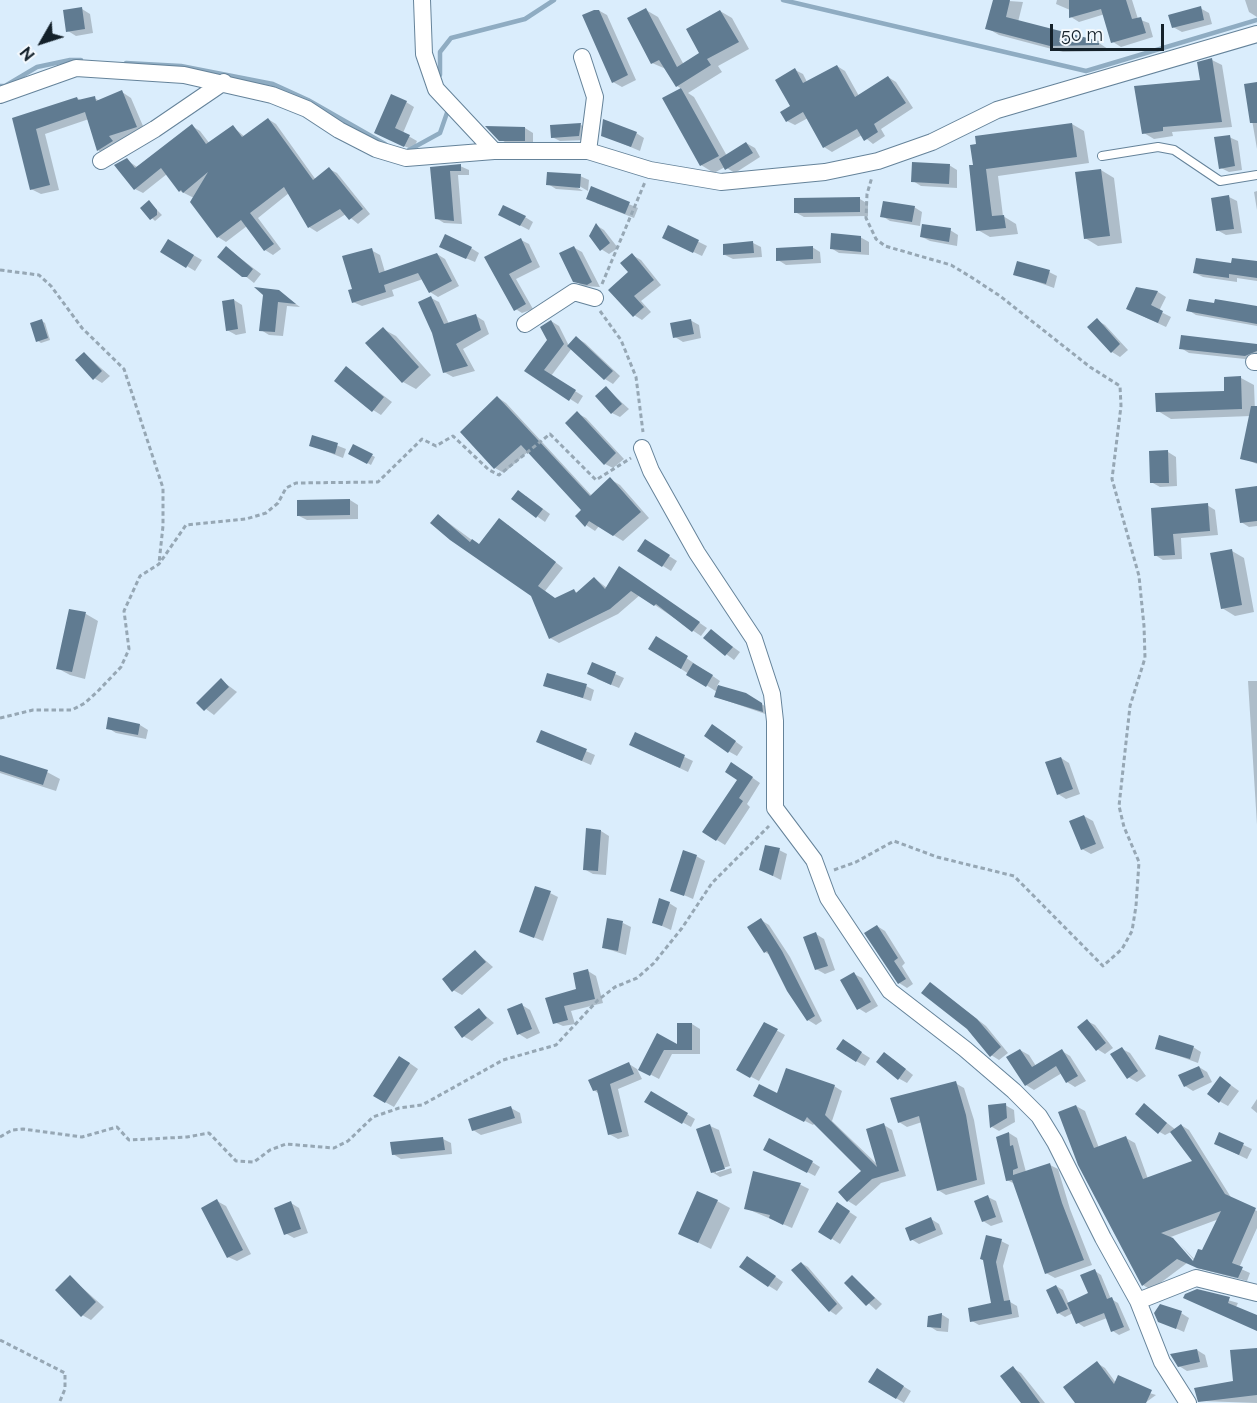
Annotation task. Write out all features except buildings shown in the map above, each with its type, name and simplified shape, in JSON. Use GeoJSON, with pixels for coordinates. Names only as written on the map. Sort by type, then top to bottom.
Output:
{"type":"FeatureCollection","features":[{"type":"Feature","properties":{"kind":"street"},"geometry":{"type":"LineString","coordinates":[[422,0],[424,54],[436,89],[494,151]]}},
{"type":"Feature","properties":{"kind":"street"},"geometry":{"type":"LineString","coordinates":[[0,95],[76,68],[184,75],[224,82],[272,95],[308,109],[376,149],[406,158],[494,151],[588,151],[650,170],[721,182],[825,172],[878,161],[932,142],[997,110],[1257,34]]}},
{"type":"Feature","properties":{"kind":"street"},"geometry":{"type":"LineString","coordinates":[[582,57],[595,97],[588,151]]}},
{"type":"Feature","properties":{"kind":"street"},"geometry":{"type":"LineString","coordinates":[[101,161],[155,129],[224,82]]}},
{"type":"Feature","properties":{"kind":"street"},"geometry":{"type":"LineString","coordinates":[[525,324],[574,292],[594,298]]}},
{"type":"Feature","properties":{"kind":"street"},"geometry":{"type":"LineString","coordinates":[[642,448],[651,471],[697,553],[754,639],[772,694],[775,722],[775,808],[814,860],[818,876],[841,920],[890,991],[973,1056],[1039,1116],[1055,1142],[1102,1238],[1138,1301],[1162,1362],[1188,1403]]}},
{"type":"Feature","properties":{"kind":"street"},"geometry":{"type":"LineString","coordinates":[[1138,1301],[1185,1280],[1196,1278],[1257,1293]]}},
{"type":"Feature","properties":{"kind":"lane"},"geometry":{"type":"LineString","coordinates":[[1102,156],[1158,147],[1174,150],[1220,181],[1257,175]]}},
{"type":"Feature","properties":{"kind":"path"},"geometry":{"type":"LineString","coordinates":[[818,876],[856,862],[894,841],[937,856],[1014,876],[1103,966],[1122,949],[1132,931],[1137,906],[1139,862],[1124,826],[1119,806],[1119,789],[1130,706],[1144,658],[1144,626],[1139,576],[1112,480],[1121,406],[1120,386],[1090,367],[1008,302],[971,277],[951,265],[885,246],[876,239],[869,229],[866,205],[867,194],[878,161]]}},
{"type":"Feature","properties":{"kind":"path"},"geometry":{"type":"LineString","coordinates":[[0,718],[33,710],[72,710],[85,703],[99,690],[121,667],[129,649],[124,611],[140,576],[159,564],[186,525],[246,519],[266,513],[278,503],[286,488],[296,483],[378,482],[422,439],[436,446],[453,436],[489,470],[499,475],[550,434],[596,480],[642,448],[643,421],[636,377],[621,339],[599,309],[594,298],[650,170]]}},
{"type":"Feature","properties":{"kind":"path"},"geometry":{"type":"LineString","coordinates":[[0,270],[39,275],[51,286],[82,328],[124,369],[163,488],[163,526],[159,564]]}},
{"type":"Feature","properties":{"kind":"path"},"geometry":{"type":"LineString","coordinates":[[0,1137],[12,1130],[23,1129],[82,1137],[117,1127],[129,1140],[187,1137],[209,1133],[236,1161],[254,1162],[270,1150],[286,1144],[334,1148],[348,1141],[373,1117],[399,1108],[422,1105],[503,1060],[556,1045],[598,1000],[615,987],[637,978],[654,963],[682,928],[711,883],[771,825],[775,808]]}},
{"type":"Feature","properties":{"kind":"path"},"geometry":{"type":"LineString","coordinates":[[0,1340],[64,1373],[66,1389],[61,1402]]}},
{"type":"Feature","properties":{"kind":"waterway"},"geometry":{"type":"LineString","coordinates":[[440,75],[440,52],[451,38],[525,19],[554,0]]}},
{"type":"Feature","properties":{"kind":"waterway"},"geometry":{"type":"LineString","coordinates":[[783,0],[1086,71],[1257,20]]}},
{"type":"Feature","properties":{"kind":"waterway"},"geometry":{"type":"LineString","coordinates":[[0,86],[5,86],[37,67],[81,60]]}},
{"type":"Feature","properties":{"kind":"waterway"},"geometry":{"type":"LineString","coordinates":[[126,63],[181,66],[273,84],[308,100],[385,144]]}},
{"type":"Feature","properties":{"kind":"waterway"},"geometry":{"type":"LineString","coordinates":[[409,150],[440,133],[448,110]]}}]}
